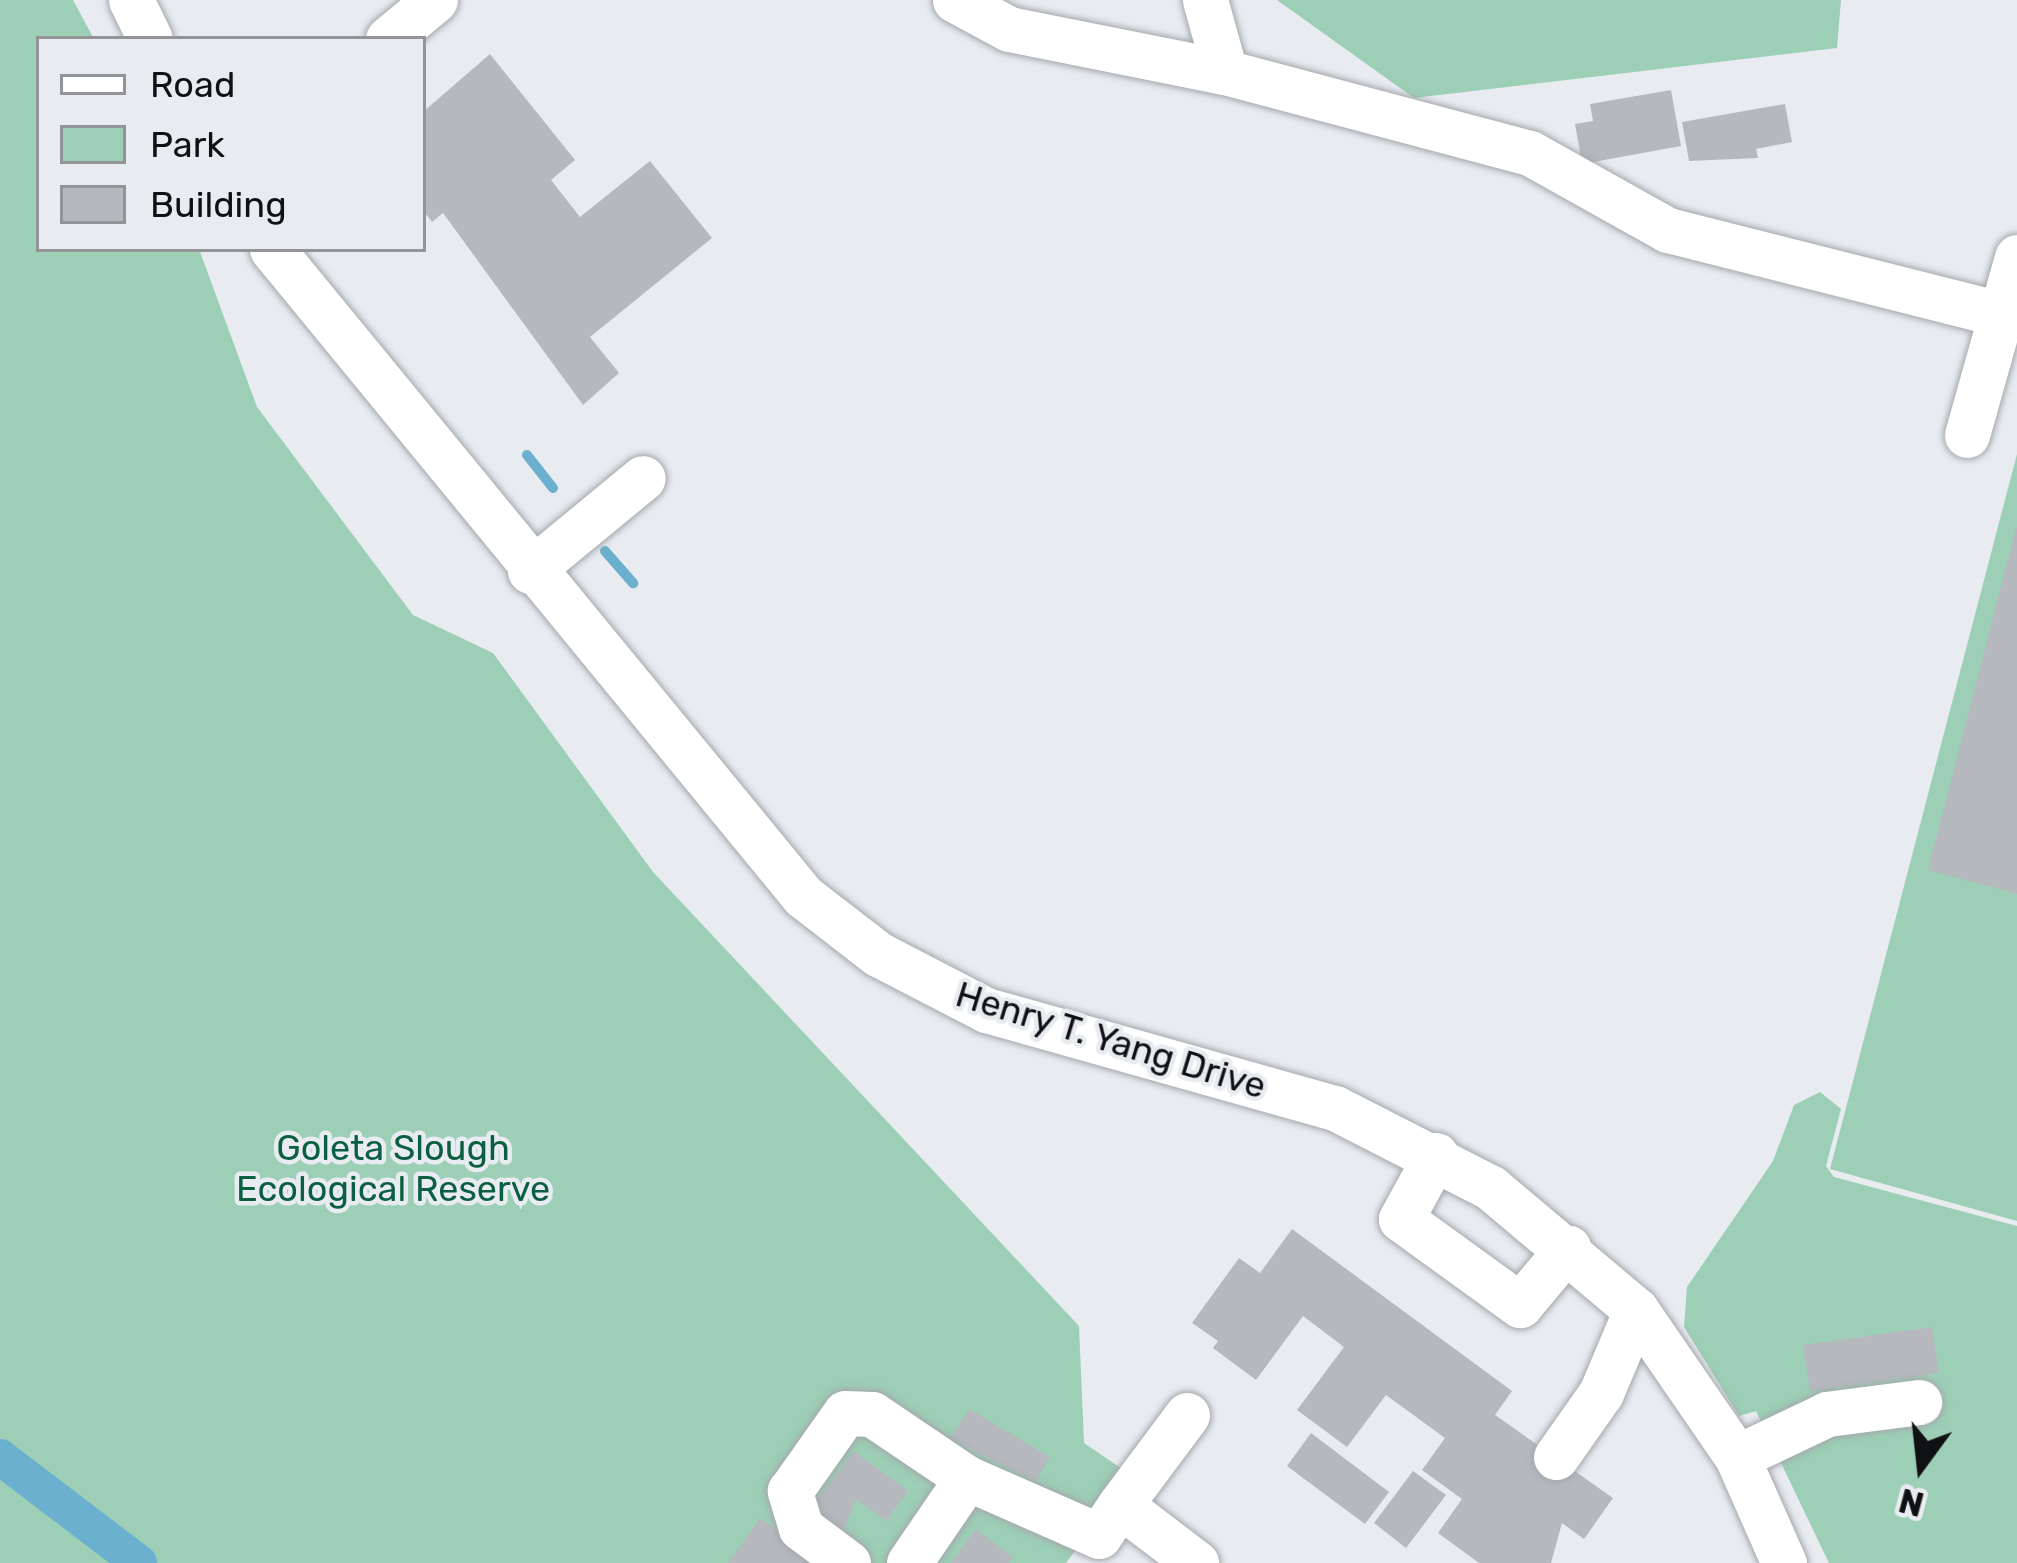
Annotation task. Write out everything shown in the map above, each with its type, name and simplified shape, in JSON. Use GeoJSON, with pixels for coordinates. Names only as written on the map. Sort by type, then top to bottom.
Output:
{"type":"FeatureCollection","features":[{"type":"Feature","properties":{"kind":"street"},"geometry":{"type":"LineString","coordinates":[[131,0],[149,36]]}},
{"type":"Feature","properties":{"kind":"street"},"geometry":{"type":"LineString","coordinates":[[392,36],[435,0]]}},
{"type":"Feature","properties":{"kind":"street"},"geometry":{"type":"LineString","coordinates":[[955,0],[1009,28],[1225,72],[1530,154],[1669,230],[2001,314]]}},
{"type":"Feature","properties":{"kind":"street"},"geometry":{"type":"LineString","coordinates":[[1205,0],[1225,72]]}},
{"type":"Feature","properties":{"kind":"street","name":"Henry T. Yang Drive"},"geometry":{"type":"LineString","coordinates":[[274,252],[756,847],[878,954],[986,1010],[1316,1102],[1436,1155],[1568,1249],[1636,1310],[1737,1457],[1784,1563]]}},
{"type":"Feature","properties":{"kind":"street"},"geometry":{"type":"LineString","coordinates":[[1967,435],[2017,257]]}},
{"type":"Feature","properties":{"kind":"street"},"geometry":{"type":"LineString","coordinates":[[530,571],[643,478]]}},
{"type":"Feature","properties":{"kind":"street"},"geometry":{"type":"LineString","coordinates":[[1436,1155],[1401,1219],[1520,1305],[1568,1249]]}},
{"type":"Feature","properties":{"kind":"street"},"geometry":{"type":"LineString","coordinates":[[1556,1457],[1601,1393],[1636,1310]]}},
{"type":"Feature","properties":{"kind":"street"},"geometry":{"type":"LineString","coordinates":[[1737,1457],[1827,1414],[1919,1402]]}},
{"type":"Feature","properties":{"kind":"street"},"geometry":{"type":"LineString","coordinates":[[848,1563],[801,1528],[790,1491],[845,1413],[872,1414],[967,1478],[1099,1536],[1187,1415]]}},
{"type":"Feature","properties":{"kind":"street"},"geometry":{"type":"LineString","coordinates":[[909,1563],[967,1478]]}},
{"type":"Feature","properties":{"kind":"street"},"geometry":{"type":"LineString","coordinates":[[1120,1505],[1196,1563]]}},
{"type":"Feature","properties":{"kind":"green space","name":"Goleta Slough Ecological Reserve"},"geometry":{"type":"Polygon","coordinates":[[[0,0],[73,0],[92,36],[36,36],[36,252],[200,252],[257,407],[413,615],[493,653],[653,872],[1079,1326],[1084,1443],[1131,1475],[1066,1563],[0,1563],[0,0]]]}},
{"type":"Feature","properties":{"kind":"green space"},"geometry":{"type":"Polygon","coordinates":[[[1277,0],[1841,0],[1837,48],[1414,98],[1277,0]]]}},
{"type":"Feature","properties":{"kind":"green space"},"geometry":{"type":"Polygon","coordinates":[[[2017,454],[2017,1221],[1830,1169],[2017,454]]]}},
{"type":"Feature","properties":{"kind":"green space"},"geometry":{"type":"Polygon","coordinates":[[[1820,1092],[1841,1109],[1826,1166],[1834,1177],[2017,1226],[2017,1563],[1829,1563],[1756,1411],[1739,1416],[1684,1327],[1687,1287],[1773,1161],[1794,1105],[1820,1092]]]}},
{"type":"Feature","properties":{"kind":"building"},"geometry":{"type":"Polygon","coordinates":[[[490,54],[575,160],[551,180],[580,217],[650,161],[712,238],[590,337],[619,373],[583,405],[443,213],[432,222],[426,214],[426,109],[490,54]]]}},
{"type":"Feature","properties":{"kind":"building"},"geometry":{"type":"Polygon","coordinates":[[[1671,90],[1681,146],[1582,164],[1575,124],[1593,121],[1590,104],[1671,90]]]}},
{"type":"Feature","properties":{"kind":"building"},"geometry":{"type":"Polygon","coordinates":[[[1785,104],[1792,142],[1756,149],[1758,158],[1689,161],[1682,122],[1785,104]]]}},
{"type":"Feature","properties":{"kind":"building"},"geometry":{"type":"Polygon","coordinates":[[[2017,528],[2017,894],[1928,870],[2017,528]]]}},
{"type":"Feature","properties":{"kind":"building"},"geometry":{"type":"Polygon","coordinates":[[[1292,1229],[1512,1391],[1495,1415],[1613,1498],[1584,1539],[1562,1523],[1551,1563],[1479,1563],[1438,1533],[1462,1499],[1422,1470],[1445,1438],[1386,1395],[1347,1447],[1297,1410],[1344,1347],[1303,1316],[1256,1380],[1213,1348],[1218,1341],[1192,1323],[1239,1258],[1260,1273],[1292,1229]]]}},
{"type":"Feature","properties":{"kind":"building"},"geometry":{"type":"Polygon","coordinates":[[[1932,1327],[1939,1373],[1810,1391],[1803,1345],[1932,1327]]]}},
{"type":"Feature","properties":{"kind":"building"},"geometry":{"type":"Polygon","coordinates":[[[969,1409],[1050,1457],[1036,1481],[950,1439],[969,1409]]]}},
{"type":"Feature","properties":{"kind":"building"},"geometry":{"type":"Polygon","coordinates":[[[1311,1433],[1389,1492],[1365,1524],[1287,1466],[1311,1433]]]}},
{"type":"Feature","properties":{"kind":"building"},"geometry":{"type":"Polygon","coordinates":[[[854,1451],[908,1491],[886,1521],[856,1499],[841,1537],[808,1513],[854,1451]]]}},
{"type":"Feature","properties":{"kind":"building"},"geometry":{"type":"Polygon","coordinates":[[[1413,1471],[1446,1495],[1406,1548],[1374,1523],[1413,1471]]]}},
{"type":"Feature","properties":{"kind":"building"},"geometry":{"type":"Polygon","coordinates":[[[760,1518],[821,1563],[728,1563],[760,1518]]]}},
{"type":"Feature","properties":{"kind":"building"},"geometry":{"type":"Polygon","coordinates":[[[976,1529],[1013,1557],[1009,1563],[951,1563],[976,1529]]]}},
{"type":"Feature","properties":{"kind":"waterway"},"geometry":{"type":"LineString","coordinates":[[527,455],[553,488]]}},
{"type":"Feature","properties":{"kind":"waterway"},"geometry":{"type":"LineString","coordinates":[[605,551],[633,583]]}},
{"type":"Feature","properties":{"kind":"waterway"},"geometry":{"type":"LineString","coordinates":[[0,1457],[139,1563]]}}]}
